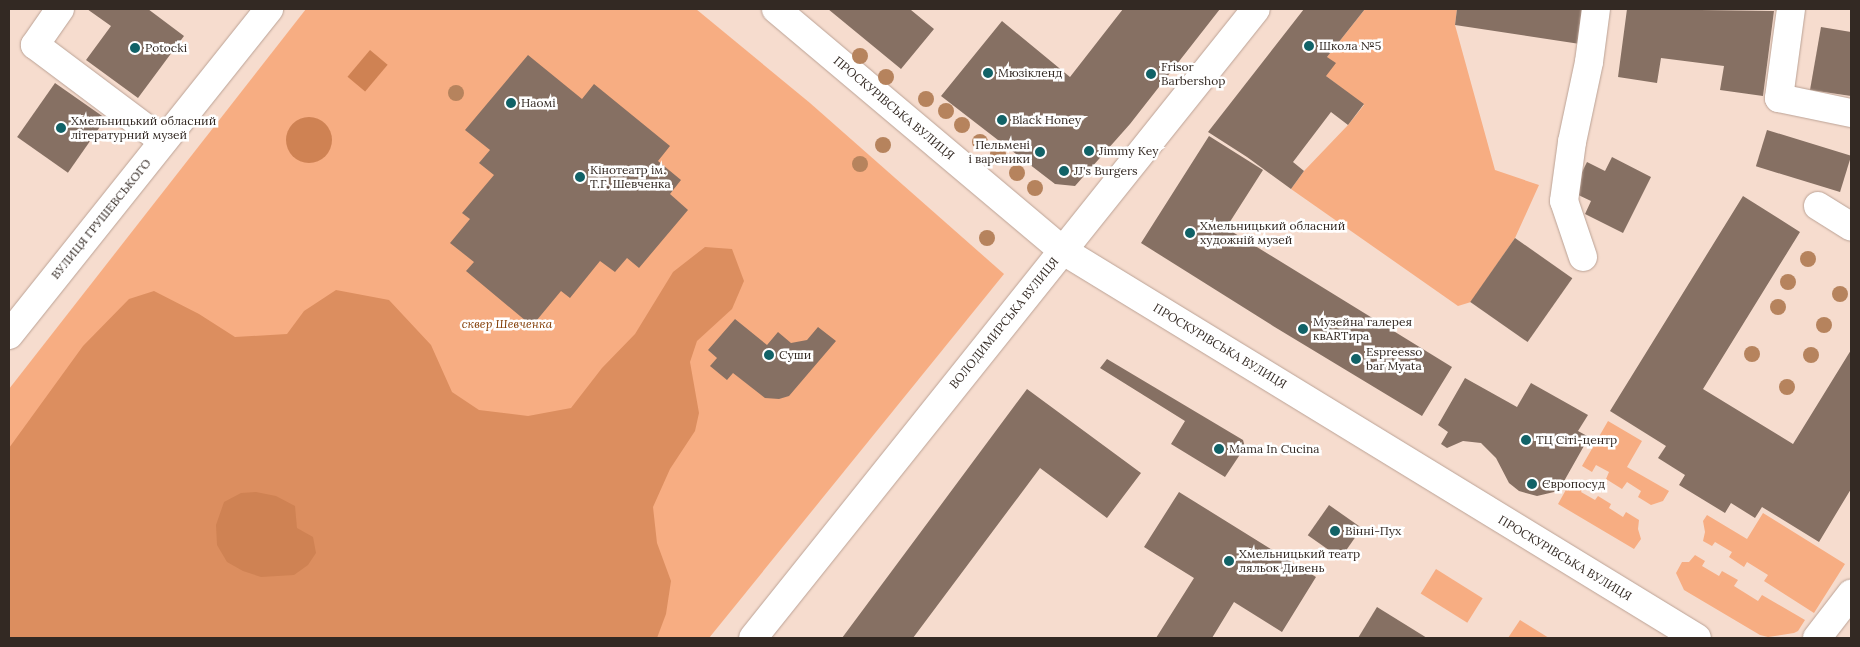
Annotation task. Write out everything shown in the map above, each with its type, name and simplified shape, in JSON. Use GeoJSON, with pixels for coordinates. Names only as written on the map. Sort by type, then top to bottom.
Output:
{"type":"FeatureCollection","features":[{"type":"Feature","properties":{"kind":"street"},"geometry":{"type":"LineString","coordinates":[[60,9],[35,45],[163,141]]}},
{"type":"Feature","properties":{"kind":"street","name":"ВУЛИЦЯ ГРУШЕВСЬКОГО"},"geometry":{"type":"LineString","coordinates":[[9,335],[269,9]]}},
{"type":"Feature","properties":{"kind":"street","name":"ПРОСКУРІВСЬКА ВУЛИЦЯ"},"geometry":{"type":"LineString","coordinates":[[776,9],[1062,250],[1697,638]]}},
{"type":"Feature","properties":{"kind":"street","name":"ВОЛОДИМИРСЬКА ВУЛИЦЯ"},"geometry":{"type":"LineString","coordinates":[[753,638],[1256,9]]}},
{"type":"Feature","properties":{"kind":"street"},"geometry":{"type":"LineString","coordinates":[[1583,257],[1564,201],[1572,142],[1589,62],[1596,9]]}},
{"type":"Feature","properties":{"kind":"street"},"geometry":{"type":"LineString","coordinates":[[1791,9],[1779,98],[1851,113]]}},
{"type":"Feature","properties":{"kind":"street"},"geometry":{"type":"LineString","coordinates":[[1818,206],[1851,227]]}},
{"type":"Feature","properties":{"kind":"street"},"geometry":{"type":"LineString","coordinates":[[1816,638],[1851,594]]}},
{"type":"Feature","properties":{"kind":"green space","name":"сквер Шевченка"},"geometry":{"type":"Polygon","coordinates":[[[306,9],[696,9],[810,103],[1004,274],[709,638],[9,638],[9,389],[306,9]]]}},
{"type":"Feature","properties":{"kind":"green space"},"geometry":{"type":"Polygon","coordinates":[[[1365,9],[1457,9],[1455,25],[1495,170],[1539,185],[1515,238],[1471,302],[1458,306],[1291,189],[1304,171],[1348,125],[1364,105],[1326,76],[1327,57],[1365,9]]]}},
{"type":"Feature","properties":{"kind":"green space"},"geometry":{"type":"Polygon","coordinates":[[[1608,421],[1642,441],[1627,467],[1669,491],[1663,501],[1651,505],[1638,497],[1641,491],[1627,482],[1622,489],[1606,479],[1609,472],[1596,465],[1592,472],[1582,466],[1608,421]]]}},
{"type":"Feature","properties":{"kind":"green space"},"geometry":{"type":"Polygon","coordinates":[[[1572,479],[1584,486],[1581,492],[1595,500],[1598,496],[1611,504],[1609,508],[1623,517],[1626,512],[1639,520],[1638,529],[1641,539],[1634,549],[1558,504],[1572,479]]]}},
{"type":"Feature","properties":{"kind":"green space"},"geometry":{"type":"Polygon","coordinates":[[[1763,513],[1845,564],[1814,613],[1764,581],[1768,575],[1747,562],[1744,567],[1729,557],[1732,552],[1715,542],[1712,546],[1703,541],[1705,532],[1703,521],[1707,515],[1747,539],[1763,513]]]}},
{"type":"Feature","properties":{"kind":"green space"},"geometry":{"type":"Polygon","coordinates":[[[1695,555],[1705,561],[1702,566],[1719,576],[1722,571],[1738,580],[1734,586],[1758,601],[1762,595],[1805,620],[1798,631],[1768,637],[1760,635],[1684,590],[1676,573],[1682,562],[1689,562],[1695,555]]]}},
{"type":"Feature","properties":{"kind":"green space"},"geometry":{"type":"Polygon","coordinates":[[[1436,569],[1483,598],[1467,623],[1421,594],[1436,569]]]}},
{"type":"Feature","properties":{"kind":"green space"},"geometry":{"type":"Polygon","coordinates":[[[1520,620],[1549,638],[1508,638],[1520,620]]]}},
{"type":"Feature","properties":{"kind":"shaded area"},"geometry":{"type":"Polygon","coordinates":[[[370,50],[388,65],[365,92],[348,77],[370,50]]]}},
{"type":"Feature","properties":{"kind":"shaded area"},"geometry":{"type":"Polygon","coordinates":[[[304,117],[314,117],[328,127],[332,140],[328,153],[322,159],[314,163],[304,163],[290,153],[286,145],[286,135],[296,121],[304,117]]]}},
{"type":"Feature","properties":{"kind":"shaded area"},"geometry":{"type":"Polygon","coordinates":[[[705,247],[732,249],[744,281],[732,309],[697,341],[690,362],[699,413],[695,431],[670,469],[653,507],[657,543],[671,581],[666,614],[657,638],[9,638],[9,448],[83,346],[129,299],[154,291],[199,314],[235,337],[287,334],[304,311],[336,290],[389,300],[431,345],[452,392],[479,410],[528,416],[571,408],[602,368],[635,334],[673,272],[705,247]]]}},
{"type":"Feature","properties":{"kind":"shaded area"},"geometry":{"type":"Polygon","coordinates":[[[256,492],[276,496],[295,506],[297,528],[313,537],[316,553],[308,565],[294,575],[261,577],[243,571],[227,562],[217,545],[216,525],[224,502],[241,493],[256,492]]]}},
{"type":"Feature","properties":{"kind":"building"},"geometry":{"type":"Polygon","coordinates":[[[87,9],[148,9],[184,36],[138,98],[86,60],[111,26],[87,9]]]}},
{"type":"Feature","properties":{"kind":"building"},"geometry":{"type":"Polygon","coordinates":[[[828,9],[913,9],[911,10],[934,29],[901,69],[828,9]]]}},
{"type":"Feature","properties":{"kind":"building"},"geometry":{"type":"Polygon","coordinates":[[[1123,9],[1220,9],[1130,124],[1075,186],[1055,184],[941,96],[1002,21],[1070,77],[1123,9]]]}},
{"type":"Feature","properties":{"kind":"building"},"geometry":{"type":"Polygon","coordinates":[[[1304,9],[1365,9],[1327,57],[1336,63],[1326,76],[1364,104],[1348,125],[1331,112],[1293,162],[1304,171],[1291,189],[1208,132],[1304,9]]]}},
{"type":"Feature","properties":{"kind":"building"},"geometry":{"type":"Polygon","coordinates":[[[1457,9],[1586,9],[1580,44],[1455,25],[1457,9]]]}},
{"type":"Feature","properties":{"kind":"building"},"geometry":{"type":"Polygon","coordinates":[[[1627,9],[1774,11],[1763,96],[1720,90],[1724,66],[1661,58],[1657,83],[1618,77],[1627,9]]]}},
{"type":"Feature","properties":{"kind":"building"},"geometry":{"type":"Polygon","coordinates":[[[1821,27],[1851,32],[1851,96],[1810,90],[1821,27]]]}},
{"type":"Feature","properties":{"kind":"building"},"geometry":{"type":"Polygon","coordinates":[[[528,55],[582,99],[594,84],[670,146],[658,161],[681,180],[670,194],[688,210],[639,268],[627,258],[615,272],[600,261],[570,298],[561,291],[532,326],[466,271],[474,262],[450,243],[470,219],[462,213],[494,175],[479,163],[490,150],[465,130],[528,55]]]}},
{"type":"Feature","properties":{"kind":"building"},"geometry":{"type":"Polygon","coordinates":[[[55,83],[106,119],[68,173],[17,137],[55,83]]]}},
{"type":"Feature","properties":{"kind":"building"},"geometry":{"type":"Polygon","coordinates":[[[1767,130],[1851,156],[1840,192],[1756,166],[1767,130]]]}},
{"type":"Feature","properties":{"kind":"building"},"geometry":{"type":"Polygon","coordinates":[[[1209,136],[1263,170],[1226,228],[1452,367],[1422,416],[1141,243],[1209,136]]]}},
{"type":"Feature","properties":{"kind":"building"},"geometry":{"type":"Polygon","coordinates":[[[1612,157],[1651,177],[1623,233],[1585,214],[1591,201],[1572,192],[1587,162],[1605,171],[1612,157]]]}},
{"type":"Feature","properties":{"kind":"building"},"geometry":{"type":"Polygon","coordinates":[[[1743,196],[1800,232],[1703,389],[1793,444],[1851,350],[1851,489],[1819,542],[1762,507],[1755,518],[1731,503],[1725,513],[1679,485],[1685,475],[1658,458],[1666,446],[1610,411],[1743,196]]]}},
{"type":"Feature","properties":{"kind":"building"},"geometry":{"type":"Polygon","coordinates":[[[1515,238],[1572,278],[1528,342],[1470,302],[1515,238]]]}},
{"type":"Feature","properties":{"kind":"building"},"geometry":{"type":"Polygon","coordinates":[[[735,319],[767,345],[778,332],[791,343],[807,340],[818,327],[836,341],[789,396],[779,399],[765,398],[733,373],[727,380],[710,366],[717,358],[708,350],[735,319]]]}},
{"type":"Feature","properties":{"kind":"building"},"geometry":{"type":"Polygon","coordinates":[[[1107,359],[1243,440],[1245,447],[1225,477],[1171,444],[1185,421],[1100,368],[1107,359]]]}},
{"type":"Feature","properties":{"kind":"building"},"geometry":{"type":"Polygon","coordinates":[[[1465,378],[1517,407],[1531,383],[1588,415],[1578,431],[1589,437],[1563,483],[1554,492],[1537,496],[1519,491],[1509,483],[1496,458],[1481,443],[1463,441],[1447,448],[1441,444],[1448,432],[1438,425],[1465,378]]]}},
{"type":"Feature","properties":{"kind":"building"},"geometry":{"type":"Polygon","coordinates":[[[1027,389],[1141,473],[1107,518],[1040,468],[913,638],[842,638],[1027,389]]]}},
{"type":"Feature","properties":{"kind":"building"},"geometry":{"type":"Polygon","coordinates":[[[1179,492],[1316,577],[1282,632],[1234,602],[1212,638],[1156,638],[1194,578],[1144,547],[1179,492]]]}},
{"type":"Feature","properties":{"kind":"building"},"geometry":{"type":"Polygon","coordinates":[[[1329,505],[1362,528],[1341,558],[1308,535],[1329,505]]]}},
{"type":"Feature","properties":{"kind":"building"},"geometry":{"type":"Polygon","coordinates":[[[1377,607],[1427,638],[1358,638],[1377,607]]]}},
{"type":"Feature","properties":{"kind":"place","name":"Школа №5"},"geometry":{"type":"Point","coordinates":[1309,46]}},
{"type":"Feature","properties":{"kind":"place","name":"Potocki"},"geometry":{"type":"Point","coordinates":[135,48]}},
{"type":"Feature","properties":{"kind":"place","name":"Мюзікленд"},"geometry":{"type":"Point","coordinates":[988,73]}},
{"type":"Feature","properties":{"kind":"place","name":"Frisor Barbershop"},"geometry":{"type":"Point","coordinates":[1151,74]}},
{"type":"Feature","properties":{"kind":"place","name":"Наомі"},"geometry":{"type":"Point","coordinates":[511,103]}},
{"type":"Feature","properties":{"kind":"place","name":"Black Honey"},"geometry":{"type":"Point","coordinates":[1002,120]}},
{"type":"Feature","properties":{"kind":"place","name":"Хмельницький обласний літературний музей"},"geometry":{"type":"Point","coordinates":[61,128]}},
{"type":"Feature","properties":{"kind":"place","name":"Jimmy Key"},"geometry":{"type":"Point","coordinates":[1089,151]}},
{"type":"Feature","properties":{"kind":"place","name":"Пельмені і вареники"},"geometry":{"type":"Point","coordinates":[1040,152]}},
{"type":"Feature","properties":{"kind":"place","name":"JJ's Burgers"},"geometry":{"type":"Point","coordinates":[1064,171]}},
{"type":"Feature","properties":{"kind":"place","name":"Кінотеатр ім. Т.Г. Шевченка"},"geometry":{"type":"Point","coordinates":[580,177]}},
{"type":"Feature","properties":{"kind":"place","name":"Хмельницький обласний художній музей"},"geometry":{"type":"Point","coordinates":[1190,233]}},
{"type":"Feature","properties":{"kind":"place","name":"Музейна галерея квARTира"},"geometry":{"type":"Point","coordinates":[1303,329]}},
{"type":"Feature","properties":{"kind":"place","name":"Суши"},"geometry":{"type":"Point","coordinates":[769,355]}},
{"type":"Feature","properties":{"kind":"place","name":"Espreesso bar Myata"},"geometry":{"type":"Point","coordinates":[1356,359]}},
{"type":"Feature","properties":{"kind":"place","name":"ТЦ Сіті-центр"},"geometry":{"type":"Point","coordinates":[1526,440]}},
{"type":"Feature","properties":{"kind":"place","name":"Mama In Cucina"},"geometry":{"type":"Point","coordinates":[1219,449]}},
{"type":"Feature","properties":{"kind":"place","name":"Європосуд"},"geometry":{"type":"Point","coordinates":[1532,484]}},
{"type":"Feature","properties":{"kind":"place","name":"Вінні-Пух"},"geometry":{"type":"Point","coordinates":[1335,531]}},
{"type":"Feature","properties":{"kind":"place","name":"Хмельницький театр ляльок Дивень"},"geometry":{"type":"Point","coordinates":[1229,561]}}]}
